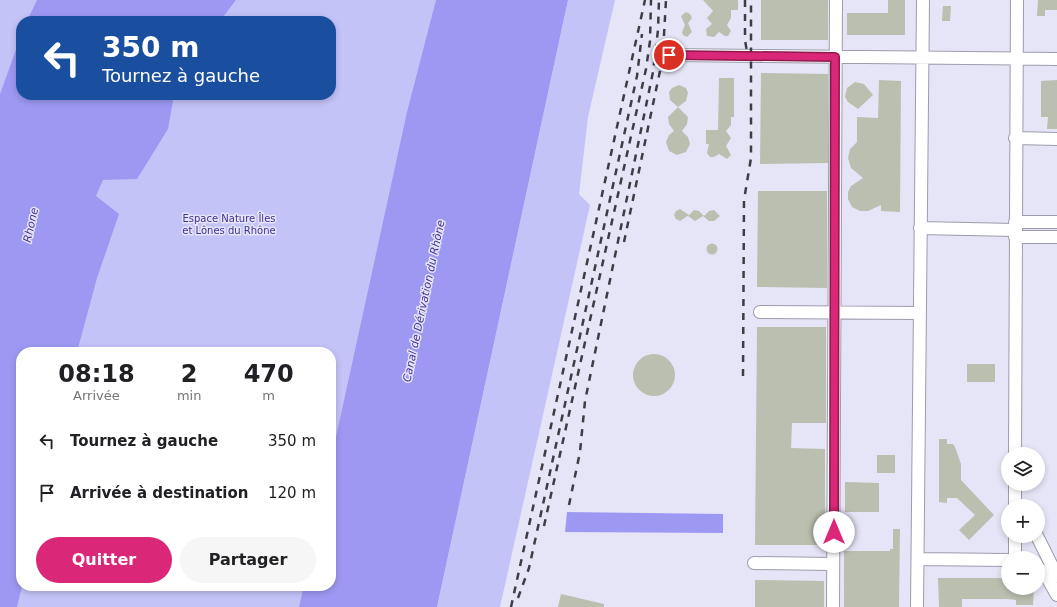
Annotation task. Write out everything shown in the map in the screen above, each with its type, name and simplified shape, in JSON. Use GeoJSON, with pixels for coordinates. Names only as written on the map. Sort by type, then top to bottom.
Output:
{"type":"FeatureCollection","features":[{"type":"Feature","properties":{"kind":"street"},"geometry":{"type":"LineString","coordinates":[[833,607],[836,0]]}},
{"type":"Feature","properties":{"kind":"street"},"geometry":{"type":"LineString","coordinates":[[917,607],[923,0]]}},
{"type":"Feature","properties":{"kind":"street"},"geometry":{"type":"LineString","coordinates":[[1015,447],[1015,58],[1017,0]]}},
{"type":"Feature","properties":{"kind":"street"},"geometry":{"type":"LineString","coordinates":[[669,55],[1057,59]]}},
{"type":"Feature","properties":{"kind":"street"},"geometry":{"type":"LineString","coordinates":[[1015,138],[1057,139]]}},
{"type":"Feature","properties":{"kind":"street"},"geometry":{"type":"LineString","coordinates":[[1015,230],[1057,222]]}},
{"type":"Feature","properties":{"kind":"street"},"geometry":{"type":"LineString","coordinates":[[920,228],[1015,230],[1057,237]]}},
{"type":"Feature","properties":{"kind":"street"},"geometry":{"type":"LineString","coordinates":[[760,312],[919,313]]}},
{"type":"Feature","properties":{"kind":"street"},"geometry":{"type":"LineString","coordinates":[[1040,543],[1057,576]]}},
{"type":"Feature","properties":{"kind":"street"},"geometry":{"type":"LineString","coordinates":[[918,559],[1001,560]]}},
{"type":"Feature","properties":{"kind":"street"},"geometry":{"type":"LineString","coordinates":[[754,563],[834,564]]}},
{"type":"Feature","properties":{"kind":"street"},"geometry":{"type":"LineString","coordinates":[[1045,574],[1057,595]]}},
{"type":"Feature","properties":{"kind":"green space","name":"Espace Nature Îles et Lônes du Rhône"},"geometry":{"type":"Polygon","coordinates":[[[0,0],[508,0],[372,607],[0,607],[0,0]]]}},
{"type":"Feature","properties":{"kind":"green space"},"geometry":{"type":"Polygon","coordinates":[[[568,0],[615,0],[588,117],[579,194],[590,205],[500,607],[437,607],[568,0]]]}},
{"type":"Feature","properties":{"kind":"water"},"geometry":{"type":"Polygon","coordinates":[[[37,0],[236,0],[224,16],[29,16],[37,0]]]}},
{"type":"Feature","properties":{"kind":"water","name":"Canal de Dérivation du Rhône"},"geometry":{"type":"Polygon","coordinates":[[[436,0],[568,0],[437,607],[299,607],[303,591],[336,591],[336,437],[407,112],[436,0]]]}},
{"type":"Feature","properties":{"kind":"water","name":"Rhone"},"geometry":{"type":"Polygon","coordinates":[[[16,50],[16,100],[173,100],[168,129],[137,179],[103,180],[96,196],[119,214],[97,278],[78,347],[16,347],[16,591],[21,591],[17,607],[0,607],[0,94],[16,50]]]}},
{"type":"Feature","properties":{"kind":"water"},"geometry":{"type":"Polygon","coordinates":[[[567,512],[723,514],[723,533],[565,532],[567,512]]]}},
{"type":"Feature","properties":{"kind":"building"},"geometry":{"type":"Polygon","coordinates":[[[703,0],[738,0],[738,10],[731,10],[731,18],[727,25],[731,31],[728,36],[725,36],[719,32],[714,37],[707,36],[706,29],[712,24],[707,18],[713,11],[703,0]]]}},
{"type":"Feature","properties":{"kind":"building"},"geometry":{"type":"Polygon","coordinates":[[[761,0],[828,0],[828,40],[761,40],[761,0]]]}},
{"type":"Feature","properties":{"kind":"building"},"geometry":{"type":"Polygon","coordinates":[[[888,0],[905,0],[905,35],[847,35],[847,13],[888,13],[888,0]]]}},
{"type":"Feature","properties":{"kind":"building"},"geometry":{"type":"Polygon","coordinates":[[[1038,0],[1057,0],[1057,10],[1045,10],[1045,16],[1037,16],[1038,0]]]}},
{"type":"Feature","properties":{"kind":"building"},"geometry":{"type":"Polygon","coordinates":[[[943,6],[951,6],[950,21],[942,21],[943,6]]]}},
{"type":"Feature","properties":{"kind":"building"},"geometry":{"type":"Polygon","coordinates":[[[686,12],[690,14],[692,18],[688,23],[692,32],[687,37],[683,35],[682,32],[685,25],[681,16],[686,12]]]}},
{"type":"Feature","properties":{"kind":"building"},"geometry":{"type":"Polygon","coordinates":[[[761,73],[828,74],[828,163],[760,164],[761,73]]]}},
{"type":"Feature","properties":{"kind":"building"},"geometry":{"type":"Polygon","coordinates":[[[719,78],[734,78],[734,117],[731,117],[731,125],[726,131],[731,138],[726,146],[731,155],[727,159],[719,154],[714,157],[710,157],[707,153],[709,144],[706,144],[706,130],[718,130],[719,78]]]}},
{"type":"Feature","properties":{"kind":"building"},"geometry":{"type":"Polygon","coordinates":[[[879,80],[901,81],[900,212],[881,211],[881,205],[868,211],[860,211],[852,207],[848,199],[848,192],[851,186],[863,178],[851,168],[848,158],[850,149],[857,142],[857,117],[878,118],[879,80]]]}},
{"type":"Feature","properties":{"kind":"building"},"geometry":{"type":"Polygon","coordinates":[[[1057,80],[1057,129],[1047,129],[1048,117],[1041,117],[1041,81],[1057,80]]]}},
{"type":"Feature","properties":{"kind":"building"},"geometry":{"type":"Polygon","coordinates":[[[855,82],[864,84],[873,95],[858,109],[848,102],[845,97],[847,88],[855,82]]]}},
{"type":"Feature","properties":{"kind":"building"},"geometry":{"type":"Polygon","coordinates":[[[679,85],[686,88],[688,93],[686,101],[678,107],[670,100],[669,92],[672,88],[679,85]]]}},
{"type":"Feature","properties":{"kind":"building"},"geometry":{"type":"Polygon","coordinates":[[[678,107],[688,117],[687,124],[682,131],[688,137],[690,144],[686,152],[677,155],[669,151],[666,142],[669,135],[674,131],[669,124],[668,117],[678,107]]]}},
{"type":"Feature","properties":{"kind":"building"},"geometry":{"type":"Polygon","coordinates":[[[758,191],[827,191],[827,288],[757,287],[758,191]]]}},
{"type":"Feature","properties":{"kind":"building"},"geometry":{"type":"Polygon","coordinates":[[[680,209],[689,215],[680,221],[676,219],[674,215],[676,211],[680,209]]]}},
{"type":"Feature","properties":{"kind":"building"},"geometry":{"type":"Polygon","coordinates":[[[694,210],[699,211],[704,216],[709,211],[714,210],[720,216],[714,221],[709,221],[703,216],[695,221],[688,216],[694,210]]]}},
{"type":"Feature","properties":{"kind":"building"},"geometry":{"type":"Polygon","coordinates":[[[712,243],[716,245],[718,249],[716,253],[712,255],[708,253],[706,249],[708,245],[712,243]]]}},
{"type":"Feature","properties":{"kind":"building"},"geometry":{"type":"Polygon","coordinates":[[[757,327],[826,327],[826,423],[792,423],[791,448],[825,449],[825,545],[755,545],[757,327]]]}},
{"type":"Feature","properties":{"kind":"building"},"geometry":{"type":"Polygon","coordinates":[[[650,354],[658,354],[669,360],[675,371],[675,379],[669,390],[658,396],[650,396],[639,390],[633,379],[633,371],[639,360],[650,354]]]}},
{"type":"Feature","properties":{"kind":"building"},"geometry":{"type":"Polygon","coordinates":[[[967,364],[995,364],[995,382],[967,382],[967,364]]]}},
{"type":"Feature","properties":{"kind":"building"},"geometry":{"type":"Polygon","coordinates":[[[939,439],[947,439],[947,444],[953,444],[961,464],[961,480],[994,515],[969,540],[959,530],[975,515],[957,498],[947,498],[947,503],[939,502],[939,439]]]}},
{"type":"Feature","properties":{"kind":"building"},"geometry":{"type":"Polygon","coordinates":[[[877,455],[895,455],[895,473],[877,473],[877,455]]]}},
{"type":"Feature","properties":{"kind":"building"},"geometry":{"type":"Polygon","coordinates":[[[845,482],[879,483],[879,512],[845,512],[845,482]]]}},
{"type":"Feature","properties":{"kind":"building"},"geometry":{"type":"Polygon","coordinates":[[[893,529],[900,529],[899,607],[844,607],[844,551],[890,551],[890,549],[893,549],[893,529]]]}},
{"type":"Feature","properties":{"kind":"building"},"geometry":{"type":"Polygon","coordinates":[[[938,578],[1001,578],[1001,595],[1034,595],[1033,605],[1016,605],[1016,600],[1008,599],[962,599],[962,607],[939,607],[938,578]]]}},
{"type":"Feature","properties":{"kind":"building"},"geometry":{"type":"Polygon","coordinates":[[[755,580],[824,581],[824,607],[755,607],[755,580]]]}},
{"type":"Feature","properties":{"kind":"building"},"geometry":{"type":"Polygon","coordinates":[[[561,594],[604,604],[604,607],[558,607],[561,594]]]}},
{"type":"Feature","properties":{"kind":"railway"},"geometry":{"type":"LineString","coordinates":[[511,607],[645,0]]}},
{"type":"Feature","properties":{"kind":"railway"},"geometry":{"type":"LineString","coordinates":[[544,526],[646,69],[650,41],[651,0]]}},
{"type":"Feature","properties":{"kind":"railway"},"geometry":{"type":"LineString","coordinates":[[569,505],[580,452],[585,401],[653,72],[658,30],[659,0]]}},
{"type":"Feature","properties":{"kind":"railway"},"geometry":{"type":"LineString","coordinates":[[624,242],[660,71],[663,53],[666,0]]}},
{"type":"Feature","properties":{"kind":"railway"},"geometry":{"type":"LineString","coordinates":[[745,0],[745,40],[747,52]]}},
{"type":"Feature","properties":{"kind":"railway"},"geometry":{"type":"LineString","coordinates":[[743,376],[744,200],[751,158],[751,0]]}},
{"type":"Feature","properties":{"kind":"railway"},"geometry":{"type":"LineString","coordinates":[[518,598],[529,568],[637,76],[642,34]]}},
{"type":"Feature","properties":{"kind":"route"},"geometry":{"type":"LineString","coordinates":[[669,55],[835,57],[834,532]]}}]}
